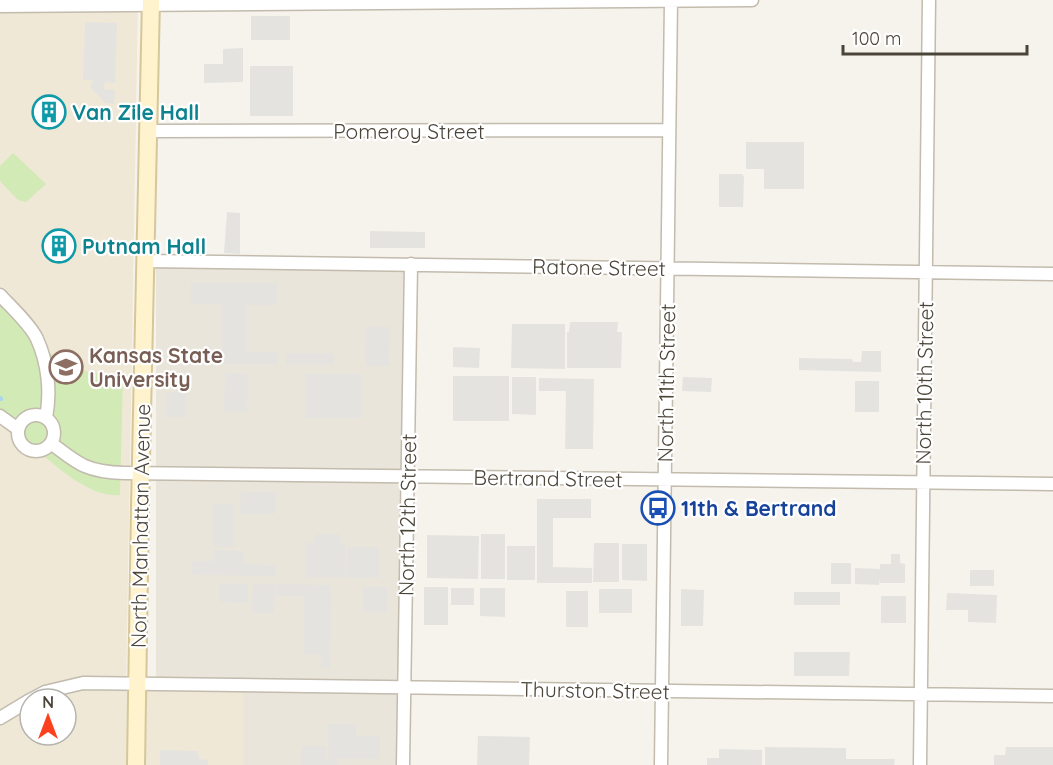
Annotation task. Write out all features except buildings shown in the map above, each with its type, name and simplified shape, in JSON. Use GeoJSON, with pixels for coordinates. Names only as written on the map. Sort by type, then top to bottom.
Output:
{"type":"FeatureCollection","features":[{"type":"Feature","properties":{"kind":"street"},"geometry":{"type":"LineString","coordinates":[[0,6],[151,2],[752,0]]}},
{"type":"Feature","properties":{"kind":"street","name":"North 10th Street"},"geometry":{"type":"LineString","coordinates":[[920,765],[929,0]]}},
{"type":"Feature","properties":{"kind":"street","name":"North 11th Street"},"geometry":{"type":"LineString","coordinates":[[661,765],[671,1]]}},
{"type":"Feature","properties":{"kind":"street","name":"North Manhattan Avenue"},"geometry":{"type":"LineString","coordinates":[[136,765],[151,2]]}},
{"type":"Feature","properties":{"kind":"street","name":"Pomeroy Street"},"geometry":{"type":"LineString","coordinates":[[149,131],[669,130]]}},
{"type":"Feature","properties":{"kind":"street","name":"Ratone Street"},"geometry":{"type":"LineString","coordinates":[[146,261],[1053,274]]}},
{"type":"Feature","properties":{"kind":"street","name":"North 12th Street"},"geometry":{"type":"LineString","coordinates":[[403,765],[411,264]]}},
{"type":"Feature","properties":{"kind":"street"},"geometry":{"type":"LineString","coordinates":[[0,295],[36,337],[50,400],[46,418]]}},
{"type":"Feature","properties":{"kind":"street"},"geometry":{"type":"LineString","coordinates":[[41,415],[46,418],[54,428],[51,443],[39,451],[27,448],[19,440],[18,429],[24,419],[41,415]]}},
{"type":"Feature","properties":{"kind":"street"},"geometry":{"type":"LineString","coordinates":[[0,416],[18,429]]}},
{"type":"Feature","properties":{"kind":"street","name":"Bertrand Street"},"geometry":{"type":"LineString","coordinates":[[51,443],[72,460],[100,472],[1053,484]]}},
{"type":"Feature","properties":{"kind":"street","name":"Thurston Street"},"geometry":{"type":"LineString","coordinates":[[66,687],[83,683],[1053,696]]}},
{"type":"Feature","properties":{"kind":"street","name":"Thurston Street"},"geometry":{"type":"LineString","coordinates":[[0,718],[18,708]]}},
{"type":"Feature","properties":{"kind":"shaded area","name":"Kansas State University"},"geometry":{"type":"Polygon","coordinates":[[[0,0],[138,0],[126,690],[243,692],[243,765],[0,765],[0,0]]]}},
{"type":"Feature","properties":{"kind":"shaded area"},"geometry":{"type":"Polygon","coordinates":[[[251,16],[290,16],[290,40],[251,40],[251,16]]]}},
{"type":"Feature","properties":{"kind":"shaded area"},"geometry":{"type":"Polygon","coordinates":[[[85,22],[117,23],[115,83],[105,82],[104,89],[115,90],[114,104],[105,103],[90,87],[93,80],[83,80],[85,22]]]}},
{"type":"Feature","properties":{"kind":"shaded area"},"geometry":{"type":"Polygon","coordinates":[[[243,48],[243,82],[204,83],[204,64],[223,64],[223,49],[243,48]]]}},
{"type":"Feature","properties":{"kind":"shaded area"},"geometry":{"type":"Polygon","coordinates":[[[250,66],[293,66],[293,116],[250,116],[250,66]]]}},
{"type":"Feature","properties":{"kind":"shaded area"},"geometry":{"type":"Polygon","coordinates":[[[746,142],[804,142],[804,189],[764,189],[764,169],[746,169],[746,142]]]}},
{"type":"Feature","properties":{"kind":"shaded area"},"geometry":{"type":"Polygon","coordinates":[[[719,174],[742,174],[744,177],[743,207],[719,207],[719,174]]]}},
{"type":"Feature","properties":{"kind":"shaded area"},"geometry":{"type":"Polygon","coordinates":[[[227,212],[240,213],[240,254],[224,253],[227,212]]]}},
{"type":"Feature","properties":{"kind":"shaded area"},"geometry":{"type":"Polygon","coordinates":[[[370,231],[425,232],[425,248],[370,248],[370,231]]]}},
{"type":"Feature","properties":{"kind":"shaded area"},"geometry":{"type":"Polygon","coordinates":[[[156,265],[406,270],[396,765],[156,765],[156,265]]]}},
{"type":"Feature","properties":{"kind":"shaded area"},"geometry":{"type":"Polygon","coordinates":[[[191,283],[277,283],[277,305],[247,305],[247,352],[278,352],[278,364],[190,364],[190,352],[222,352],[222,304],[191,304],[191,283]]]}},
{"type":"Feature","properties":{"kind":"shaded area"},"geometry":{"type":"Polygon","coordinates":[[[570,322],[618,322],[617,332],[622,332],[621,368],[567,368],[567,332],[569,332],[570,322]]]}},
{"type":"Feature","properties":{"kind":"shaded area"},"geometry":{"type":"Polygon","coordinates":[[[512,324],[565,324],[565,369],[511,368],[512,324]]]}},
{"type":"Feature","properties":{"kind":"shaded area"},"geometry":{"type":"Polygon","coordinates":[[[366,327],[390,327],[389,366],[365,366],[366,327]]]}},
{"type":"Feature","properties":{"kind":"shaded area"},"geometry":{"type":"Polygon","coordinates":[[[453,347],[480,348],[479,368],[453,367],[453,347]]]}},
{"type":"Feature","properties":{"kind":"shaded area"},"geometry":{"type":"Polygon","coordinates":[[[862,351],[881,351],[881,372],[799,370],[799,358],[852,359],[853,362],[861,362],[862,351]]]}},
{"type":"Feature","properties":{"kind":"shaded area"},"geometry":{"type":"Polygon","coordinates":[[[287,353],[334,353],[334,365],[286,364],[287,353]]]}},
{"type":"Feature","properties":{"kind":"shaded area"},"geometry":{"type":"Polygon","coordinates":[[[178,373],[187,373],[186,417],[166,417],[167,392],[178,392],[178,373]]]}},
{"type":"Feature","properties":{"kind":"shaded area"},"geometry":{"type":"Polygon","coordinates":[[[225,373],[248,374],[247,412],[224,411],[225,373]]]}},
{"type":"Feature","properties":{"kind":"shaded area"},"geometry":{"type":"Polygon","coordinates":[[[306,374],[362,374],[362,418],[306,418],[306,374]]]}},
{"type":"Feature","properties":{"kind":"shaded area"},"geometry":{"type":"Polygon","coordinates":[[[453,376],[509,376],[509,421],[453,421],[453,376]]]}},
{"type":"Feature","properties":{"kind":"shaded area"},"geometry":{"type":"Polygon","coordinates":[[[512,377],[536,377],[536,415],[512,414],[512,377]]]}},
{"type":"Feature","properties":{"kind":"shaded area"},"geometry":{"type":"Polygon","coordinates":[[[683,377],[712,378],[711,392],[682,391],[683,377]]]}},
{"type":"Feature","properties":{"kind":"shaded area"},"geometry":{"type":"Polygon","coordinates":[[[539,378],[594,379],[593,449],[565,449],[566,391],[539,391],[539,378]]]}},
{"type":"Feature","properties":{"kind":"shaded area"},"geometry":{"type":"Polygon","coordinates":[[[855,381],[879,381],[879,412],[855,412],[855,381]]]}},
{"type":"Feature","properties":{"kind":"shaded area"},"geometry":{"type":"Polygon","coordinates":[[[241,492],[275,492],[275,514],[240,514],[241,492]]]}},
{"type":"Feature","properties":{"kind":"shaded area"},"geometry":{"type":"Polygon","coordinates":[[[537,499],[591,499],[591,518],[553,518],[553,567],[592,568],[592,583],[537,583],[537,499]]]}},
{"type":"Feature","properties":{"kind":"shaded area"},"geometry":{"type":"Polygon","coordinates":[[[213,504],[234,504],[234,547],[213,547],[213,504]]]}},
{"type":"Feature","properties":{"kind":"shaded area"},"geometry":{"type":"Polygon","coordinates":[[[315,534],[340,534],[340,543],[345,543],[345,577],[305,577],[306,543],[315,543],[315,534]]]}},
{"type":"Feature","properties":{"kind":"shaded area"},"geometry":{"type":"Polygon","coordinates":[[[481,534],[505,534],[505,579],[481,579],[481,534]]]}},
{"type":"Feature","properties":{"kind":"shaded area"},"geometry":{"type":"Polygon","coordinates":[[[427,535],[479,536],[478,579],[427,578],[427,535]]]}},
{"type":"Feature","properties":{"kind":"shaded area"},"geometry":{"type":"Polygon","coordinates":[[[594,543],[619,543],[619,582],[593,582],[594,543]]]}},
{"type":"Feature","properties":{"kind":"shaded area"},"geometry":{"type":"Polygon","coordinates":[[[622,544],[647,544],[647,581],[622,580],[622,544]]]}},
{"type":"Feature","properties":{"kind":"shaded area"},"geometry":{"type":"Polygon","coordinates":[[[507,546],[535,546],[535,580],[507,580],[507,546]]]}},
{"type":"Feature","properties":{"kind":"shaded area"},"geometry":{"type":"Polygon","coordinates":[[[347,547],[379,547],[379,578],[346,578],[347,547]]]}},
{"type":"Feature","properties":{"kind":"shaded area"},"geometry":{"type":"Polygon","coordinates":[[[214,550],[243,551],[243,564],[275,565],[275,576],[192,575],[192,561],[214,561],[214,550]]]}},
{"type":"Feature","properties":{"kind":"shaded area"},"geometry":{"type":"Polygon","coordinates":[[[891,554],[900,554],[900,563],[905,564],[905,583],[880,583],[880,578],[879,585],[855,584],[855,568],[880,569],[880,564],[891,564],[891,554]]]}},
{"type":"Feature","properties":{"kind":"shaded area"},"geometry":{"type":"Polygon","coordinates":[[[831,563],[851,563],[851,584],[831,584],[831,563]]]}},
{"type":"Feature","properties":{"kind":"shaded area"},"geometry":{"type":"Polygon","coordinates":[[[970,570],[994,570],[994,586],[970,586],[970,570]]]}},
{"type":"Feature","properties":{"kind":"shaded area"},"geometry":{"type":"Polygon","coordinates":[[[219,583],[248,584],[248,603],[219,602],[219,583]]]}},
{"type":"Feature","properties":{"kind":"shaded area"},"geometry":{"type":"Polygon","coordinates":[[[253,584],[275,585],[274,613],[252,613],[253,584]]]}},
{"type":"Feature","properties":{"kind":"shaded area"},"geometry":{"type":"Polygon","coordinates":[[[276,584],[331,585],[330,668],[321,668],[321,655],[304,654],[304,596],[276,596],[276,584]]]}},
{"type":"Feature","properties":{"kind":"shaded area"},"geometry":{"type":"Polygon","coordinates":[[[363,587],[387,587],[387,613],[363,612],[363,587]]]}},
{"type":"Feature","properties":{"kind":"shaded area"},"geometry":{"type":"Polygon","coordinates":[[[424,587],[448,587],[448,625],[424,625],[424,587]]]}},
{"type":"Feature","properties":{"kind":"shaded area"},"geometry":{"type":"Polygon","coordinates":[[[451,588],[474,588],[474,605],[451,605],[451,588]]]}},
{"type":"Feature","properties":{"kind":"shaded area"},"geometry":{"type":"Polygon","coordinates":[[[480,588],[505,588],[505,617],[480,616],[480,588]]]}},
{"type":"Feature","properties":{"kind":"shaded area"},"geometry":{"type":"Polygon","coordinates":[[[599,589],[632,589],[632,613],[599,613],[599,589]]]}},
{"type":"Feature","properties":{"kind":"shaded area"},"geometry":{"type":"Polygon","coordinates":[[[681,589],[704,590],[703,626],[681,626],[681,589]]]}},
{"type":"Feature","properties":{"kind":"shaded area"},"geometry":{"type":"Polygon","coordinates":[[[566,591],[588,591],[588,627],[566,627],[566,591]]]}},
{"type":"Feature","properties":{"kind":"shaded area"},"geometry":{"type":"Polygon","coordinates":[[[794,592],[840,592],[840,605],[794,605],[794,592]]]}},
{"type":"Feature","properties":{"kind":"shaded area"},"geometry":{"type":"Polygon","coordinates":[[[947,593],[997,595],[996,623],[968,622],[968,610],[946,610],[947,593]]]}},
{"type":"Feature","properties":{"kind":"shaded area"},"geometry":{"type":"Polygon","coordinates":[[[881,596],[906,596],[906,623],[881,623],[881,596]]]}},
{"type":"Feature","properties":{"kind":"shaded area"},"geometry":{"type":"Polygon","coordinates":[[[794,652],[850,652],[849,676],[794,676],[794,652]]]}},
{"type":"Feature","properties":{"kind":"shaded area"},"geometry":{"type":"Polygon","coordinates":[[[328,724],[356,724],[356,736],[380,736],[380,759],[328,759],[328,724]]]}},
{"type":"Feature","properties":{"kind":"shaded area"},"geometry":{"type":"Polygon","coordinates":[[[478,736],[530,737],[529,765],[477,765],[478,736]]]}},
{"type":"Feature","properties":{"kind":"shaded area"},"geometry":{"type":"Polygon","coordinates":[[[301,746],[326,746],[326,759],[337,760],[337,765],[301,765],[301,746]]]}},
{"type":"Feature","properties":{"kind":"shaded area"},"geometry":{"type":"Polygon","coordinates":[[[765,747],[846,748],[846,759],[895,759],[894,765],[765,765],[765,747]]]}},
{"type":"Feature","properties":{"kind":"shaded area"},"geometry":{"type":"Polygon","coordinates":[[[1006,747],[1053,747],[1053,765],[994,765],[994,755],[1005,755],[1006,747]]]}},
{"type":"Feature","properties":{"kind":"shaded area"},"geometry":{"type":"Polygon","coordinates":[[[719,749],[762,750],[762,765],[707,765],[707,758],[719,758],[719,749]]]}},
{"type":"Feature","properties":{"kind":"shaded area"},"geometry":{"type":"Polygon","coordinates":[[[160,750],[198,751],[199,759],[208,760],[208,765],[160,765],[160,750]]]}},
{"type":"Feature","properties":{"kind":"green space"},"geometry":{"type":"Polygon","coordinates":[[[13,153],[46,184],[26,202],[18,200],[0,181],[0,166],[13,153]]]}},
{"type":"Feature","properties":{"kind":"green space"},"geometry":{"type":"Polygon","coordinates":[[[0,304],[49,352],[72,367],[90,372],[123,374],[120,495],[105,494],[88,488],[72,478],[0,415],[0,304]]]}},
{"type":"Feature","properties":{"kind":"place","name":"Van Zile Hall"},"geometry":{"type":"Point","coordinates":[49,112]}},
{"type":"Feature","properties":{"kind":"place","name":"Putnam Hall"},"geometry":{"type":"Point","coordinates":[59,246]}},
{"type":"Feature","properties":{"kind":"place","name":"Kansas State University"},"geometry":{"type":"Point","coordinates":[66,367]}},
{"type":"Feature","properties":{"kind":"place","name":"11th & Bertrand"},"geometry":{"type":"Point","coordinates":[658,508]}}]}
